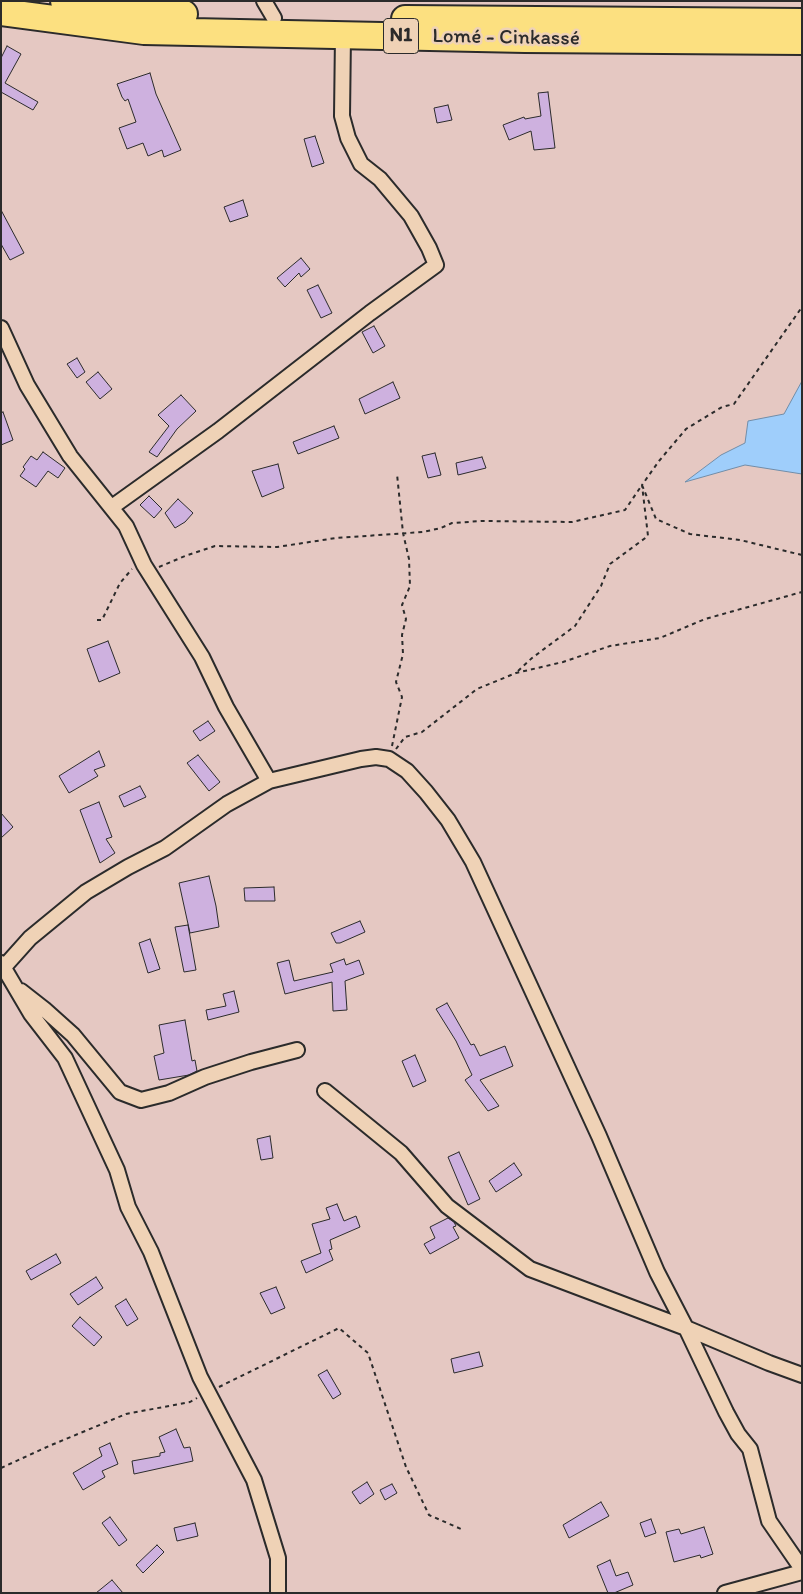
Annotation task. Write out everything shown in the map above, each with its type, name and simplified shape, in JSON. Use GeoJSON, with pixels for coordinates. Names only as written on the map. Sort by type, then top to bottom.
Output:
{"type":"FeatureCollection","features":[{"type":"Feature","properties":{"kind":"highway","name":"Lomé - Cinkassé"},"geometry":{"type":"LineString","coordinates":[[64,1],[149,13],[271,18],[802,22]]}},
{"type":"Feature","properties":{"kind":"highway","name":"Lomé - Cinkassé"},"geometry":{"type":"LineString","coordinates":[[1,12],[144,31],[271,18],[309,33],[343,35],[802,42]]}},
{"type":"Feature","properties":{"kind":"street"},"geometry":{"type":"LineString","coordinates":[[112,507],[218,431],[436,264],[411,216],[380,179],[361,164],[348,138],[342,116],[343,35]]}},
{"type":"Feature","properties":{"kind":"street"},"geometry":{"type":"LineString","coordinates":[[1,328],[27,385],[65,448],[126,526],[144,565],[202,657],[230,714],[269,781]]}},
{"type":"Feature","properties":{"kind":"street"},"geometry":{"type":"LineString","coordinates":[[278,1593],[278,1558],[254,1480],[200,1377],[151,1252],[128,1206],[117,1170],[65,1058],[36,1020],[2,965],[30,938],[86,892],[165,848],[227,804],[269,781],[376,757],[389,758],[407,771],[448,820],[473,862],[599,1136],[657,1272],[726,1412],[738,1434],[750,1450],[769,1521],[802,1571],[725,1593]]}},
{"type":"Feature","properties":{"kind":"street"},"geometry":{"type":"LineString","coordinates":[[16,988],[44,1009],[73,1035],[120,1092],[141,1100],[169,1093],[205,1077],[251,1062],[297,1050]]}},
{"type":"Feature","properties":{"kind":"street"},"geometry":{"type":"LineString","coordinates":[[326,1091],[401,1153],[447,1206],[530,1269],[686,1328],[768,1364],[802,1375]]}},
{"type":"Feature","properties":{"kind":"path"},"geometry":{"type":"LineString","coordinates":[[97,620],[102,620],[120,583],[137,562],[144,565],[161,567],[185,556],[215,546],[277,547],[336,538],[423,532],[441,528],[452,523],[462,522],[572,522],[625,510],[659,461],[686,429],[722,407],[734,404],[802,306]]}},
{"type":"Feature","properties":{"kind":"path"},"geometry":{"type":"LineString","coordinates":[[389,758],[402,697],[396,682],[403,654],[402,635],[406,619],[402,605],[410,586],[409,559],[403,533],[397,474]]}},
{"type":"Feature","properties":{"kind":"path"},"geometry":{"type":"LineString","coordinates":[[642,485],[656,519],[690,534],[740,540],[802,555]]}},
{"type":"Feature","properties":{"kind":"path"},"geometry":{"type":"LineString","coordinates":[[516,672],[575,626],[601,586],[610,564],[648,536],[642,485]]}},
{"type":"Feature","properties":{"kind":"path"},"geometry":{"type":"LineString","coordinates":[[389,758],[405,737],[422,732],[477,689],[516,672],[563,662],[610,646],[660,638],[705,618],[802,592]]}},
{"type":"Feature","properties":{"kind":"path"},"geometry":{"type":"LineString","coordinates":[[216,1388],[338,1328],[368,1353],[406,1467],[429,1515],[461,1529]]}},
{"type":"Feature","properties":{"kind":"path"},"geometry":{"type":"LineString","coordinates":[[1,1468],[126,1414],[190,1402],[199,1397]]}},
{"type":"Feature","properties":{"kind":"water"},"geometry":{"type":"Polygon","coordinates":[[[802,381],[802,474],[745,465],[685,482],[721,455],[745,443],[748,421],[784,414],[802,381]]]}},
{"type":"Feature","properties":{"kind":"building"},"geometry":{"type":"Polygon","coordinates":[[[7,46],[21,54],[5,83],[38,102],[33,110],[1,92],[1,58],[7,46]]]}},
{"type":"Feature","properties":{"kind":"building"},"geometry":{"type":"Polygon","coordinates":[[[150,73],[156,94],[181,150],[164,157],[162,150],[148,156],[143,143],[127,149],[119,128],[136,122],[128,99],[125,101],[122,97],[117,84],[150,73]]]}},
{"type":"Feature","properties":{"kind":"building"},"geometry":{"type":"Polygon","coordinates":[[[548,92],[555,148],[534,150],[531,131],[509,140],[503,125],[524,117],[525,119],[541,116],[538,93],[548,92]]]}},
{"type":"Feature","properties":{"kind":"building"},"geometry":{"type":"Polygon","coordinates":[[[448,105],[452,120],[437,123],[434,108],[448,105]]]}},
{"type":"Feature","properties":{"kind":"building"},"geometry":{"type":"Polygon","coordinates":[[[315,136],[324,163],[312,167],[304,139],[315,136]]]}},
{"type":"Feature","properties":{"kind":"building"},"geometry":{"type":"Polygon","coordinates":[[[243,200],[248,216],[230,222],[224,207],[243,200]]]}},
{"type":"Feature","properties":{"kind":"building"},"geometry":{"type":"Polygon","coordinates":[[[1,210],[24,253],[10,260],[1,244],[1,210]]]}},
{"type":"Feature","properties":{"kind":"building"},"geometry":{"type":"Polygon","coordinates":[[[301,258],[310,269],[301,277],[299,273],[285,287],[277,278],[301,258]]]}},
{"type":"Feature","properties":{"kind":"building"},"geometry":{"type":"Polygon","coordinates":[[[318,285],[332,313],[321,318],[307,290],[318,285]]]}},
{"type":"Feature","properties":{"kind":"building"},"geometry":{"type":"Polygon","coordinates":[[[374,326],[385,346],[373,353],[362,332],[374,326]]]}},
{"type":"Feature","properties":{"kind":"building"},"geometry":{"type":"Polygon","coordinates":[[[77,358],[85,372],[77,378],[67,364],[77,358]]]}},
{"type":"Feature","properties":{"kind":"building"},"geometry":{"type":"Polygon","coordinates":[[[98,372],[112,389],[100,399],[86,382],[98,372]]]}},
{"type":"Feature","properties":{"kind":"building"},"geometry":{"type":"Polygon","coordinates":[[[393,382],[400,398],[365,414],[359,399],[393,382]]]}},
{"type":"Feature","properties":{"kind":"building"},"geometry":{"type":"Polygon","coordinates":[[[181,395],[196,411],[177,429],[157,457],[149,452],[169,426],[158,415],[181,395]]]}},
{"type":"Feature","properties":{"kind":"building"},"geometry":{"type":"Polygon","coordinates":[[[3,412],[13,440],[1,445],[1,413],[3,412]]]}},
{"type":"Feature","properties":{"kind":"building"},"geometry":{"type":"Polygon","coordinates":[[[334,426],[339,438],[298,454],[293,442],[334,426]]]}},
{"type":"Feature","properties":{"kind":"building"},"geometry":{"type":"Polygon","coordinates":[[[43,452],[65,468],[58,478],[48,471],[36,487],[20,476],[25,469],[23,467],[31,456],[37,460],[43,452]]]}},
{"type":"Feature","properties":{"kind":"building"},"geometry":{"type":"Polygon","coordinates":[[[435,453],[441,475],[428,478],[422,456],[435,453]]]}},
{"type":"Feature","properties":{"kind":"building"},"geometry":{"type":"Polygon","coordinates":[[[482,457],[486,468],[458,475],[456,463],[482,457]]]}},
{"type":"Feature","properties":{"kind":"building"},"geometry":{"type":"Polygon","coordinates":[[[278,464],[284,488],[262,497],[252,471],[278,464]]]}},
{"type":"Feature","properties":{"kind":"building"},"geometry":{"type":"Polygon","coordinates":[[[149,496],[162,509],[154,518],[140,505],[149,496]]]}},
{"type":"Feature","properties":{"kind":"building"},"geometry":{"type":"Polygon","coordinates":[[[178,499],[193,513],[185,522],[175,528],[165,513],[178,499]]]}},
{"type":"Feature","properties":{"kind":"building"},"geometry":{"type":"Polygon","coordinates":[[[108,641],[120,673],[99,682],[87,649],[108,641]]]}},
{"type":"Feature","properties":{"kind":"building"},"geometry":{"type":"Polygon","coordinates":[[[208,721],[215,731],[200,741],[193,731],[208,721]]]}},
{"type":"Feature","properties":{"kind":"building"},"geometry":{"type":"Polygon","coordinates":[[[99,751],[105,766],[94,770],[98,776],[69,793],[59,776],[99,751]]]}},
{"type":"Feature","properties":{"kind":"building"},"geometry":{"type":"Polygon","coordinates":[[[198,755],[220,782],[209,791],[187,763],[198,755]]]}},
{"type":"Feature","properties":{"kind":"building"},"geometry":{"type":"Polygon","coordinates":[[[140,786],[146,797],[124,807],[119,796],[140,786]]]}},
{"type":"Feature","properties":{"kind":"building"},"geometry":{"type":"Polygon","coordinates":[[[99,802],[112,837],[106,839],[115,853],[100,863],[80,810],[99,802]]]}},
{"type":"Feature","properties":{"kind":"building"},"geometry":{"type":"Polygon","coordinates":[[[1,813],[13,827],[1,838],[1,813]]]}},
{"type":"Feature","properties":{"kind":"building"},"geometry":{"type":"Polygon","coordinates":[[[209,876],[219,927],[190,933],[179,883],[209,876]]]}},
{"type":"Feature","properties":{"kind":"building"},"geometry":{"type":"Polygon","coordinates":[[[274,887],[275,901],[245,901],[244,888],[274,887]]]}},
{"type":"Feature","properties":{"kind":"building"},"geometry":{"type":"Polygon","coordinates":[[[360,921],[365,932],[336,943],[331,933],[360,921]]]}},
{"type":"Feature","properties":{"kind":"building"},"geometry":{"type":"Polygon","coordinates":[[[188,925],[196,970],[184,972],[175,927],[188,925]]]}},
{"type":"Feature","properties":{"kind":"building"},"geometry":{"type":"Polygon","coordinates":[[[150,939],[160,969],[148,973],[139,943],[150,939]]]}},
{"type":"Feature","properties":{"kind":"building"},"geometry":{"type":"Polygon","coordinates":[[[344,959],[346,965],[359,960],[364,974],[345,981],[347,1010],[333,1011],[332,982],[285,994],[277,963],[289,960],[294,981],[333,972],[330,964],[344,959]]]}},
{"type":"Feature","properties":{"kind":"building"},"geometry":{"type":"Polygon","coordinates":[[[234,991],[239,1012],[208,1020],[206,1010],[226,1006],[223,994],[234,991]]]}},
{"type":"Feature","properties":{"kind":"building"},"geometry":{"type":"Polygon","coordinates":[[[447,1003],[471,1045],[474,1044],[480,1056],[505,1046],[513,1066],[480,1080],[499,1106],[488,1111],[465,1080],[472,1075],[456,1041],[436,1009],[447,1003]]]}},
{"type":"Feature","properties":{"kind":"building"},"geometry":{"type":"Polygon","coordinates":[[[185,1020],[192,1061],[195,1060],[197,1071],[189,1075],[159,1080],[154,1056],[164,1053],[159,1025],[185,1020]]]}},
{"type":"Feature","properties":{"kind":"building"},"geometry":{"type":"Polygon","coordinates":[[[415,1055],[426,1081],[413,1087],[402,1061],[415,1055]]]}},
{"type":"Feature","properties":{"kind":"building"},"geometry":{"type":"Polygon","coordinates":[[[270,1136],[273,1158],[261,1160],[257,1139],[270,1136]]]}},
{"type":"Feature","properties":{"kind":"building"},"geometry":{"type":"Polygon","coordinates":[[[459,1152],[480,1199],[468,1205],[448,1157],[459,1152]]]}},
{"type":"Feature","properties":{"kind":"building"},"geometry":{"type":"Polygon","coordinates":[[[514,1163],[522,1175],[496,1192],[489,1181],[514,1163]]]}},
{"type":"Feature","properties":{"kind":"building"},"geometry":{"type":"Polygon","coordinates":[[[337,1204],[344,1221],[356,1216],[360,1227],[330,1240],[332,1249],[329,1250],[333,1260],[306,1273],[301,1261],[321,1253],[312,1224],[330,1219],[326,1208],[337,1204]]]}},
{"type":"Feature","properties":{"kind":"building"},"geometry":{"type":"Polygon","coordinates":[[[448,1218],[454,1222],[456,1226],[453,1227],[459,1238],[430,1254],[424,1244],[435,1238],[430,1227],[448,1218]]]}},
{"type":"Feature","properties":{"kind":"building"},"geometry":{"type":"Polygon","coordinates":[[[56,1254],[61,1263],[31,1280],[26,1271],[56,1254]]]}},
{"type":"Feature","properties":{"kind":"building"},"geometry":{"type":"Polygon","coordinates":[[[96,1277],[103,1288],[78,1305],[70,1294],[96,1277]]]}},
{"type":"Feature","properties":{"kind":"building"},"geometry":{"type":"Polygon","coordinates":[[[276,1287],[285,1308],[271,1314],[260,1293],[276,1287]]]}},
{"type":"Feature","properties":{"kind":"building"},"geometry":{"type":"Polygon","coordinates":[[[126,1299],[138,1319],[127,1326],[115,1306],[126,1299]]]}},
{"type":"Feature","properties":{"kind":"building"},"geometry":{"type":"Polygon","coordinates":[[[80,1317],[102,1337],[94,1346],[72,1326],[80,1317]]]}},
{"type":"Feature","properties":{"kind":"building"},"geometry":{"type":"Polygon","coordinates":[[[479,1352],[483,1366],[454,1373],[451,1359],[479,1352]]]}},
{"type":"Feature","properties":{"kind":"building"},"geometry":{"type":"Polygon","coordinates":[[[327,1370],[341,1394],[333,1399],[318,1375],[327,1370]]]}},
{"type":"Feature","properties":{"kind":"building"},"geometry":{"type":"Polygon","coordinates":[[[176,1429],[184,1448],[190,1447],[193,1461],[134,1474],[132,1461],[160,1456],[160,1453],[165,1452],[159,1437],[176,1429]]]}},
{"type":"Feature","properties":{"kind":"building"},"geometry":{"type":"Polygon","coordinates":[[[110,1443],[118,1464],[102,1471],[105,1477],[83,1490],[73,1473],[102,1456],[99,1448],[110,1443]]]}},
{"type":"Feature","properties":{"kind":"building"},"geometry":{"type":"Polygon","coordinates":[[[367,1482],[374,1494],[360,1504],[352,1492],[367,1482]]]}},
{"type":"Feature","properties":{"kind":"building"},"geometry":{"type":"Polygon","coordinates":[[[392,1484],[397,1493],[385,1500],[380,1490],[392,1484]]]}},
{"type":"Feature","properties":{"kind":"building"},"geometry":{"type":"Polygon","coordinates":[[[601,1502],[609,1516],[569,1538],[563,1525],[601,1502]]]}},
{"type":"Feature","properties":{"kind":"building"},"geometry":{"type":"Polygon","coordinates":[[[110,1517],[127,1540],[119,1546],[102,1523],[110,1517]]]}},
{"type":"Feature","properties":{"kind":"building"},"geometry":{"type":"Polygon","coordinates":[[[651,1519],[656,1533],[645,1537],[640,1523],[651,1519]]]}},
{"type":"Feature","properties":{"kind":"building"},"geometry":{"type":"Polygon","coordinates":[[[195,1523],[198,1536],[177,1541],[174,1528],[195,1523]]]}},
{"type":"Feature","properties":{"kind":"building"},"geometry":{"type":"Polygon","coordinates":[[[704,1527],[713,1554],[701,1558],[700,1555],[674,1562],[666,1532],[679,1529],[681,1534],[704,1527]]]}},
{"type":"Feature","properties":{"kind":"building"},"geometry":{"type":"Polygon","coordinates":[[[157,1545],[164,1552],[143,1573],[136,1565],[157,1545]]]}},
{"type":"Feature","properties":{"kind":"building"},"geometry":{"type":"Polygon","coordinates":[[[610,1560],[616,1576],[628,1572],[633,1585],[614,1593],[608,1593],[597,1566],[610,1560]]]}},
{"type":"Feature","properties":{"kind":"building"},"geometry":{"type":"Polygon","coordinates":[[[112,1580],[123,1593],[96,1593],[112,1580]]]}}]}
